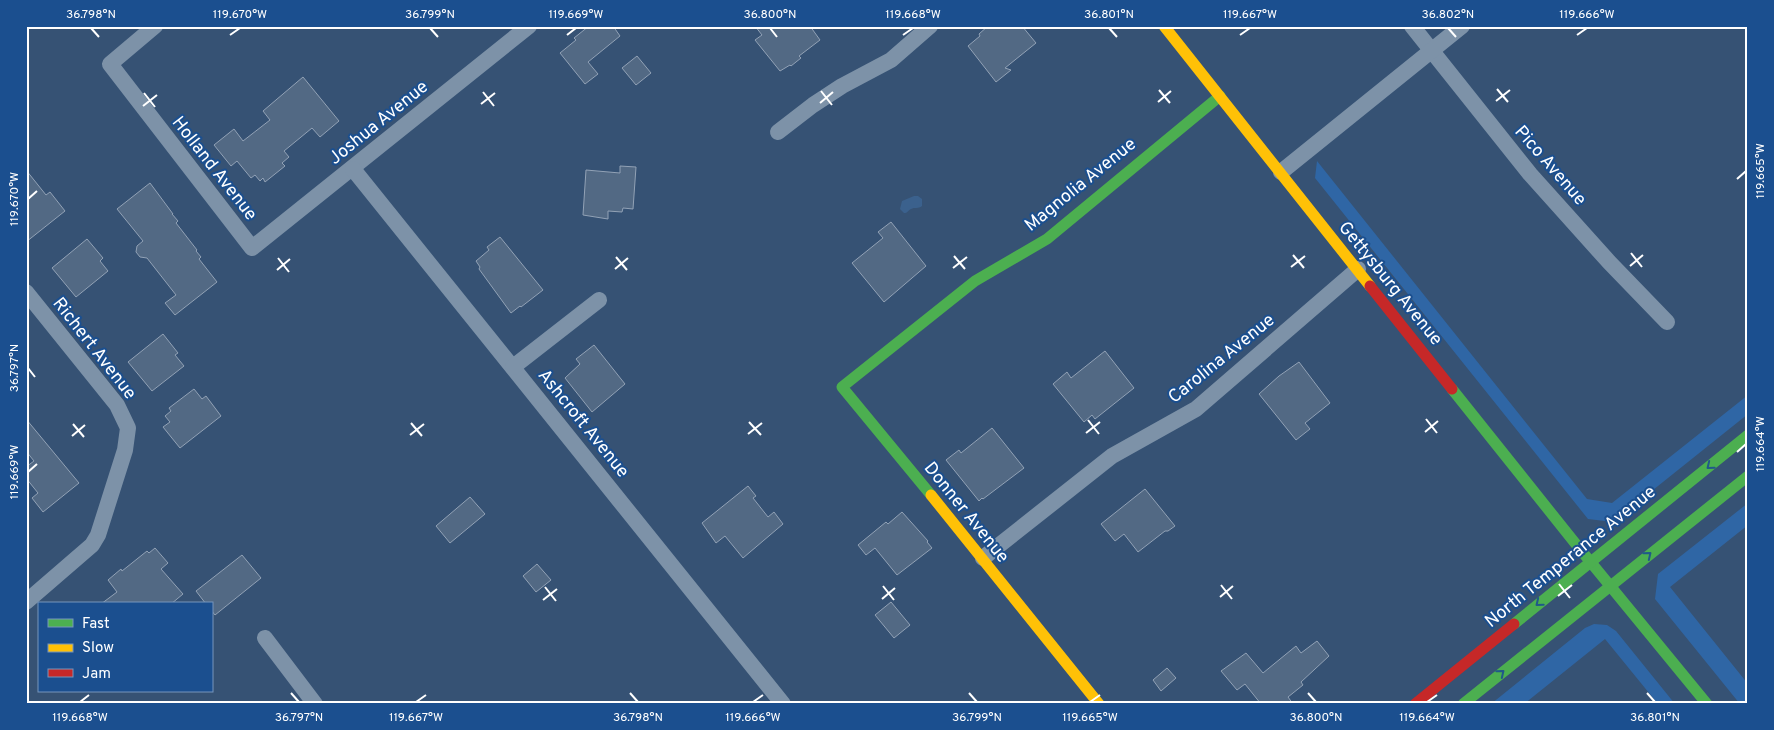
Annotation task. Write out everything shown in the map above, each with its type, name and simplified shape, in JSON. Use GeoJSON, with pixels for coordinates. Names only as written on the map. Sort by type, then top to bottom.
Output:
{"type":"FeatureCollection","features":[{"type":"Feature","properties":{"kind":"street","name":"Holland Avenue"},"geometry":{"type":"LineString","coordinates":[[155,26],[110,64],[252,248]]}},
{"type":"Feature","properties":{"kind":"street","name":"Joshua Avenue"},"geometry":{"type":"LineString","coordinates":[[252,248],[353,169],[529,26]]}},
{"type":"Feature","properties":{"kind":"street"},"geometry":{"type":"LineString","coordinates":[[778,132],[813,104],[891,60],[930,26]]}},
{"type":"Feature","properties":{"kind":"street","name":"Gettysburg Avenue"},"geometry":{"type":"LineString","coordinates":[[1164,26],[1590,561],[1707,704]]}},
{"type":"Feature","properties":{"kind":"street","name":"Pico Avenue"},"geometry":{"type":"LineString","coordinates":[[1412,26],[1530,174],[1609,262],[1667,322]]}},
{"type":"Feature","properties":{"kind":"street"},"geometry":{"type":"LineString","coordinates":[[1281,172],[1462,26]]}},
{"type":"Feature","properties":{"kind":"street","name":"Magnolia Avenue"},"geometry":{"type":"LineString","coordinates":[[842,387],[975,281],[1047,239],[1220,96]]}},
{"type":"Feature","properties":{"kind":"street","name":"Ashcroft Avenue"},"geometry":{"type":"LineString","coordinates":[[353,169],[783,704]]}},
{"type":"Feature","properties":{"kind":"street","name":"Carolina Avenue"},"geometry":{"type":"LineString","coordinates":[[983,558],[1112,456],[1196,409],[1358,269]]}},
{"type":"Feature","properties":{"kind":"street","name":"Richert Avenue"},"geometry":{"type":"LineString","coordinates":[[26,292],[118,405],[128,428],[126,450],[98,535],[92,545],[26,602]]}},
{"type":"Feature","properties":{"kind":"street"},"geometry":{"type":"LineString","coordinates":[[513,367],[599,300]]}},
{"type":"Feature","properties":{"kind":"street","name":"Donner Avenue"},"geometry":{"type":"LineString","coordinates":[[842,387],[983,558],[1099,704]]}},
{"type":"Feature","properties":{"kind":"street","name":"North Temperance Avenue"},"geometry":{"type":"LineString","coordinates":[[1415,704],[1748,435]]}},
{"type":"Feature","properties":{"kind":"street"},"geometry":{"type":"LineString","coordinates":[[1463,704],[1748,476]]}},
{"type":"Feature","properties":{"kind":"street"},"geometry":{"type":"LineString","coordinates":[[265,638],[316,704]]}},
{"type":"Feature","properties":{"kind":"shaded area"},"geometry":{"type":"Polygon","coordinates":[[[1317,161],[1587,499],[1612,503],[1748,395],[1748,414],[1613,522],[1588,519],[1315,178],[1317,161]]]}},
{"type":"Feature","properties":{"kind":"shaded area"},"geometry":{"type":"Polygon","coordinates":[[[914,196],[922,199],[922,206],[912,208],[904,213],[900,209],[902,201],[914,196]]]}},
{"type":"Feature","properties":{"kind":"shaded area"},"geometry":{"type":"Polygon","coordinates":[[[1748,503],[1748,525],[1670,587],[1748,684],[1748,704],[1740,704],[1655,599],[1658,574],[1748,503]]]}},
{"type":"Feature","properties":{"kind":"shaded area"},"geometry":{"type":"Polygon","coordinates":[[[1594,624],[1607,625],[1616,631],[1675,704],[1658,704],[1605,639],[1524,704],[1491,704],[1585,628],[1594,624]]]}},
{"type":"Feature","properties":{"kind":"building"},"geometry":{"type":"Polygon","coordinates":[[[589,26],[613,26],[620,36],[588,62],[598,74],[585,84],[560,53],[589,26]]]}},
{"type":"Feature","properties":{"kind":"building"},"geometry":{"type":"Polygon","coordinates":[[[755,26],[810,26],[820,40],[799,56],[801,58],[791,66],[780,71],[755,40],[762,35],[755,26]]]}},
{"type":"Feature","properties":{"kind":"building"},"geometry":{"type":"Polygon","coordinates":[[[988,26],[1022,26],[1036,43],[1005,68],[1011,70],[996,82],[968,46],[988,26]]]}},
{"type":"Feature","properties":{"kind":"building"},"geometry":{"type":"Polygon","coordinates":[[[637,56],[651,73],[636,85],[622,68],[637,56]]]}},
{"type":"Feature","properties":{"kind":"building"},"geometry":{"type":"Polygon","coordinates":[[[303,77],[339,121],[320,137],[312,128],[284,151],[289,157],[282,163],[285,166],[265,182],[263,178],[260,181],[255,175],[251,178],[237,161],[231,166],[214,145],[234,129],[243,141],[270,120],[263,111],[303,77]]]}},
{"type":"Feature","properties":{"kind":"building"},"geometry":{"type":"Polygon","coordinates":[[[620,166],[636,167],[633,209],[623,208],[622,212],[608,211],[608,219],[583,215],[586,170],[620,173],[620,166]]]}},
{"type":"Feature","properties":{"kind":"building"},"geometry":{"type":"Polygon","coordinates":[[[26,170],[46,195],[50,192],[65,211],[26,242],[26,170]]]}},
{"type":"Feature","properties":{"kind":"building"},"geometry":{"type":"Polygon","coordinates":[[[150,183],[178,221],[176,223],[197,250],[201,257],[199,259],[217,282],[175,315],[165,303],[176,295],[147,258],[140,257],[136,252],[137,246],[143,241],[117,209],[150,183]]]}},
{"type":"Feature","properties":{"kind":"building"},"geometry":{"type":"Polygon","coordinates":[[[891,222],[926,266],[884,302],[852,263],[883,238],[878,232],[891,222]]]}},
{"type":"Feature","properties":{"kind":"building"},"geometry":{"type":"Polygon","coordinates":[[[500,237],[543,290],[511,313],[479,269],[480,267],[476,261],[489,250],[487,247],[500,237]]]}},
{"type":"Feature","properties":{"kind":"building"},"geometry":{"type":"Polygon","coordinates":[[[87,239],[103,258],[100,261],[108,271],[76,297],[52,268],[87,239]]]}},
{"type":"Feature","properties":{"kind":"building"},"geometry":{"type":"Polygon","coordinates":[[[163,334],[178,353],[175,355],[184,366],[152,391],[128,362],[163,334]]]}},
{"type":"Feature","properties":{"kind":"building"},"geometry":{"type":"Polygon","coordinates":[[[594,345],[625,384],[592,412],[565,378],[580,364],[576,359],[594,345]]]}},
{"type":"Feature","properties":{"kind":"building"},"geometry":{"type":"Polygon","coordinates":[[[1105,351],[1134,388],[1095,419],[1092,415],[1084,422],[1053,384],[1067,372],[1071,378],[1105,351]]]}},
{"type":"Feature","properties":{"kind":"building"},"geometry":{"type":"Polygon","coordinates":[[[1299,362],[1330,403],[1305,423],[1310,429],[1296,440],[1259,394],[1279,376],[1299,362]]]}},
{"type":"Feature","properties":{"kind":"building"},"geometry":{"type":"Polygon","coordinates":[[[194,389],[202,399],[206,396],[221,416],[180,448],[163,427],[170,422],[165,416],[171,411],[169,408],[194,389]]]}},
{"type":"Feature","properties":{"kind":"building"},"geometry":{"type":"Polygon","coordinates":[[[26,419],[79,483],[43,512],[32,498],[38,493],[26,478],[26,467],[34,461],[26,451],[26,419]]]}},
{"type":"Feature","properties":{"kind":"building"},"geometry":{"type":"Polygon","coordinates":[[[992,428],[1024,468],[979,501],[946,460],[959,450],[961,453],[992,428]]]}},
{"type":"Feature","properties":{"kind":"building"},"geometry":{"type":"Polygon","coordinates":[[[748,486],[756,496],[753,498],[768,517],[774,512],[783,524],[743,558],[725,536],[716,543],[702,523],[748,486]]]}},
{"type":"Feature","properties":{"kind":"building"},"geometry":{"type":"Polygon","coordinates":[[[1145,489],[1175,526],[1165,531],[1138,552],[1124,534],[1115,541],[1101,524],[1145,489]]]}},
{"type":"Feature","properties":{"kind":"building"},"geometry":{"type":"Polygon","coordinates":[[[470,497],[485,514],[450,543],[436,526],[470,497]]]}},
{"type":"Feature","properties":{"kind":"building"},"geometry":{"type":"Polygon","coordinates":[[[902,512],[932,548],[897,575],[875,548],[866,555],[858,545],[886,522],[888,524],[902,512]]]}},
{"type":"Feature","properties":{"kind":"building"},"geometry":{"type":"Polygon","coordinates":[[[155,548],[168,563],[161,569],[183,594],[173,602],[104,602],[117,592],[108,580],[147,551],[149,553],[155,548]]]}},
{"type":"Feature","properties":{"kind":"building"},"geometry":{"type":"Polygon","coordinates":[[[242,555],[261,578],[215,615],[212,611],[212,602],[204,602],[196,591],[242,555]]]}},
{"type":"Feature","properties":{"kind":"building"},"geometry":{"type":"Polygon","coordinates":[[[537,564],[551,580],[536,592],[523,576],[537,564]]]}},
{"type":"Feature","properties":{"kind":"building"},"geometry":{"type":"Polygon","coordinates":[[[891,602],[910,625],[894,638],[875,615],[891,602]]]}},
{"type":"Feature","properties":{"kind":"building"},"geometry":{"type":"Polygon","coordinates":[[[1317,641],[1329,656],[1301,682],[1303,685],[1288,697],[1293,704],[1261,704],[1245,684],[1237,690],[1221,671],[1246,653],[1263,673],[1296,646],[1301,653],[1317,641]]]}},
{"type":"Feature","properties":{"kind":"building"},"geometry":{"type":"Polygon","coordinates":[[[1167,668],[1176,678],[1161,691],[1153,680],[1167,668]]]}},
{"type":"Feature","properties":{"kind":"traffic: fast"},"geometry":{"type":"LineString","coordinates":[[931,495],[842,387],[975,281],[1047,239],[1220,96]]}},
{"type":"Feature","properties":{"kind":"traffic: fast"},"geometry":{"type":"LineString","coordinates":[[1452,389],[1707,704]]}},
{"type":"Feature","properties":{"kind":"traffic: fast"},"geometry":{"type":"LineString","coordinates":[[1514,624],[1748,435]]}},
{"type":"Feature","properties":{"kind":"traffic: fast"},"geometry":{"type":"LineString","coordinates":[[1463,704],[1748,476]]}},
{"type":"Feature","properties":{"kind":"traffic: slow"},"geometry":{"type":"LineString","coordinates":[[1164,26],[1370,286]]}},
{"type":"Feature","properties":{"kind":"traffic: slow"},"geometry":{"type":"LineString","coordinates":[[931,495],[1099,704]]}},
{"type":"Feature","properties":{"kind":"traffic: jam"},"geometry":{"type":"LineString","coordinates":[[1370,286],[1452,389]]}},
{"type":"Feature","properties":{"kind":"traffic: jam"},"geometry":{"type":"LineString","coordinates":[[1415,704],[1514,624]]}}]}
